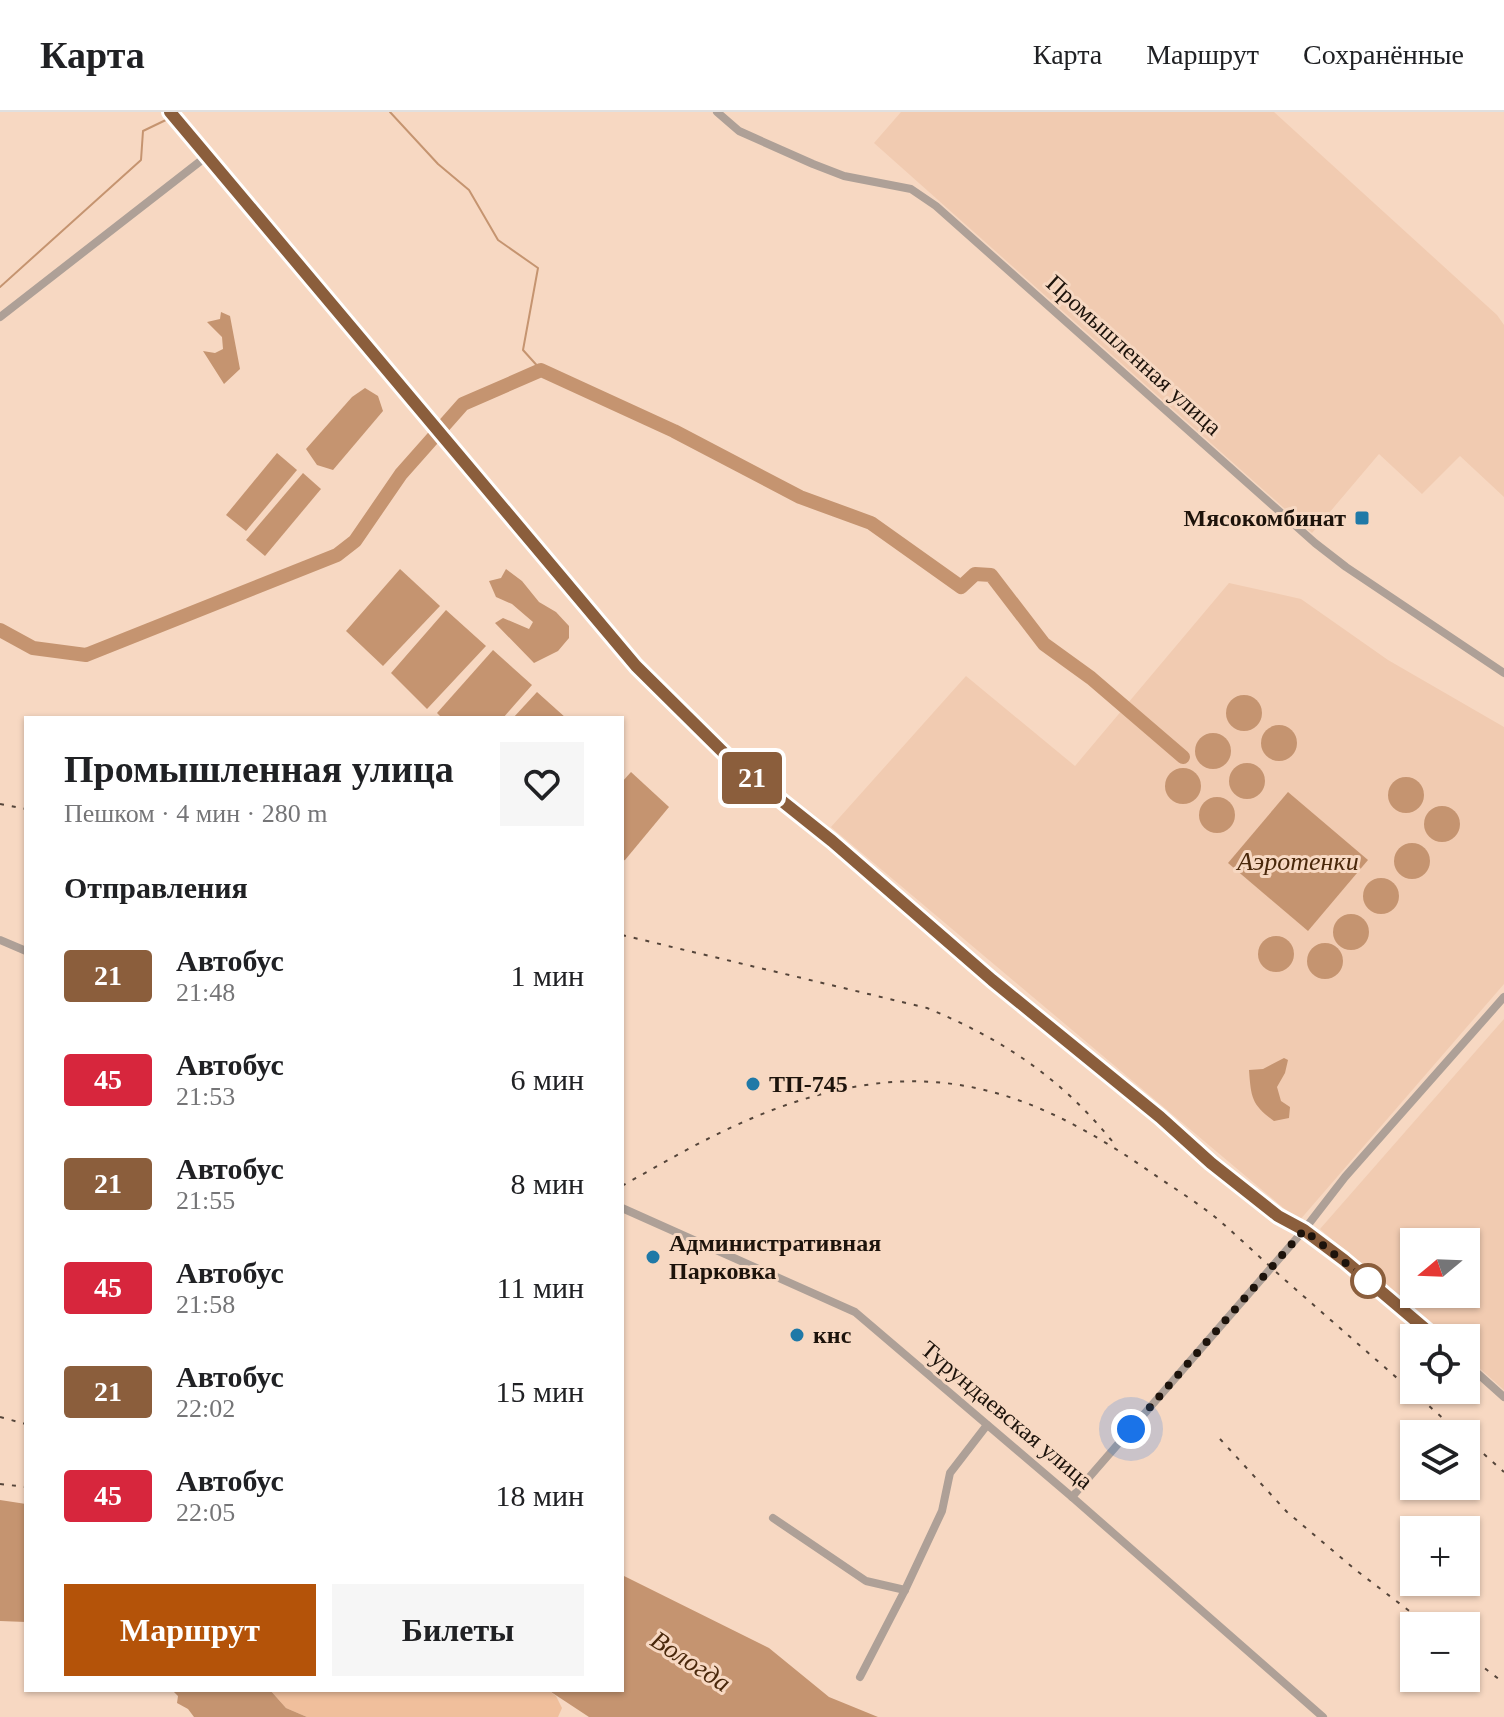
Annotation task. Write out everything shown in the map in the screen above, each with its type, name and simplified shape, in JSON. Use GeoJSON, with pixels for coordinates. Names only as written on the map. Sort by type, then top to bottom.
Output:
{"type":"FeatureCollection","features":[{"type":"Feature","properties":{"kind":"street"},"geometry":{"type":"LineString","coordinates":[[170,112],[636,666],[733,762],[832,841],[1211,1163],[1278,1216],[1304,1230],[1419,1324]]}},
{"type":"Feature","properties":{"kind":"street","name":"Промышленная улица"},"geometry":{"type":"LineString","coordinates":[[717,112],[739,131],[813,164],[844,176],[911,189],[936,206],[1315,543],[1504,673]]}},
{"type":"Feature","properties":{"kind":"street"},"geometry":{"type":"LineString","coordinates":[[0,317],[207,156]]}},
{"type":"Feature","properties":{"kind":"street"},"geometry":{"type":"LineString","coordinates":[[0,940],[24,950]]}},
{"type":"Feature","properties":{"kind":"street"},"geometry":{"type":"LineString","coordinates":[[1072,1497],[1304,1230],[1345,1177],[1504,997]]}},
{"type":"Feature","properties":{"kind":"street","name":"Турундаевская улица"},"geometry":{"type":"LineString","coordinates":[[624,1209],[855,1312],[1323,1717]]}},
{"type":"Feature","properties":{"kind":"street"},"geometry":{"type":"LineString","coordinates":[[1480,1376],[1504,1397]]}},
{"type":"Feature","properties":{"kind":"street"},"geometry":{"type":"LineString","coordinates":[[860,1677],[942,1511],[950,1473],[987,1425]]}},
{"type":"Feature","properties":{"kind":"street"},"geometry":{"type":"LineString","coordinates":[[773,1518],[866,1581],[905,1590]]}},
{"type":"Feature","properties":{"kind":"shaded area"},"geometry":{"type":"Polygon","coordinates":[[[901,112],[1274,112],[1497,315],[1504,325],[1504,497],[1460,456],[1422,494],[1379,454],[1312,533],[874,143],[901,112]]]}},
{"type":"Feature","properties":{"kind":"shaded area"},"geometry":{"type":"Polygon","coordinates":[[[1229,583],[1301,599],[1388,660],[1504,727],[1504,984],[1299,1221],[831,827],[966,676],[1075,766],[1229,583]]]}},
{"type":"Feature","properties":{"kind":"shaded area"},"geometry":{"type":"Polygon","coordinates":[[[1504,1019],[1504,1390],[1480,1369],[1480,1324],[1429,1324],[1411,1308],[1480,1308],[1480,1228],[1400,1228],[1400,1299],[1320,1229],[1504,1019]]]}},
{"type":"Feature","properties":{"kind":"shaded area"},"geometry":{"type":"Polygon","coordinates":[[[272,1692],[551,1692],[562,1708],[558,1717],[307,1717],[286,1708],[272,1692]]]}},
{"type":"Feature","properties":{"kind":"water"},"geometry":{"type":"Polygon","coordinates":[[[221,312],[230,316],[240,369],[224,384],[203,351],[215,353],[223,349],[222,337],[207,322],[220,319],[221,312]]]}},
{"type":"Feature","properties":{"kind":"water"},"geometry":{"type":"Polygon","coordinates":[[[365,388],[378,396],[383,411],[333,470],[317,465],[306,449],[352,397],[365,388]]]}},
{"type":"Feature","properties":{"kind":"water"},"geometry":{"type":"Polygon","coordinates":[[[277,453],[297,470],[246,531],[226,515],[277,453]]]}},
{"type":"Feature","properties":{"kind":"water"},"geometry":{"type":"Polygon","coordinates":[[[303,473],[321,489],[265,556],[246,540],[303,473]]]}},
{"type":"Feature","properties":{"kind":"water"},"geometry":{"type":"Polygon","coordinates":[[[400,569],[440,606],[383,666],[346,631],[400,569]]]}},
{"type":"Feature","properties":{"kind":"water"},"geometry":{"type":"Polygon","coordinates":[[[506,569],[569,626],[569,638],[558,651],[534,663],[495,623],[503,618],[529,629],[533,622],[512,604],[496,597],[489,581],[501,578],[506,569]]]}},
{"type":"Feature","properties":{"kind":"water"},"geometry":{"type":"Polygon","coordinates":[[[446,610],[486,646],[427,709],[391,673],[446,610]]]}},
{"type":"Feature","properties":{"kind":"water"},"geometry":{"type":"Polygon","coordinates":[[[493,650],[532,685],[505,716],[440,716],[437,713],[493,650]]]}},
{"type":"Feature","properties":{"kind":"water"},"geometry":{"type":"Polygon","coordinates":[[[537,692],[564,716],[515,716],[537,692]]]}},
{"type":"Feature","properties":{"kind":"water"},"geometry":{"type":"Polygon","coordinates":[[[1244,695],[1257,700],[1262,713],[1257,726],[1244,731],[1231,726],[1226,713],[1231,700],[1244,695]]]}},
{"type":"Feature","properties":{"kind":"water"},"geometry":{"type":"Polygon","coordinates":[[[1279,725],[1292,730],[1297,743],[1292,756],[1279,761],[1266,756],[1261,743],[1266,730],[1279,725]]]}},
{"type":"Feature","properties":{"kind":"water"},"geometry":{"type":"Polygon","coordinates":[[[1213,733],[1226,738],[1231,751],[1226,764],[1213,769],[1200,764],[1195,751],[1200,738],[1213,733]]]}},
{"type":"Feature","properties":{"kind":"water"},"geometry":{"type":"Polygon","coordinates":[[[1247,763],[1260,768],[1265,781],[1260,794],[1247,799],[1234,794],[1229,781],[1234,768],[1247,763]]]}},
{"type":"Feature","properties":{"kind":"water"},"geometry":{"type":"Polygon","coordinates":[[[1183,768],[1196,773],[1201,786],[1196,799],[1183,804],[1170,799],[1165,786],[1170,773],[1183,768]]]}},
{"type":"Feature","properties":{"kind":"water"},"geometry":{"type":"Polygon","coordinates":[[[631,772],[669,807],[624,860],[624,780],[631,772]]]}},
{"type":"Feature","properties":{"kind":"water"},"geometry":{"type":"Polygon","coordinates":[[[1406,777],[1419,782],[1424,795],[1419,808],[1406,813],[1393,808],[1388,795],[1393,782],[1406,777]]]}},
{"type":"Feature","properties":{"kind":"water","name":"Аэротенки"},"geometry":{"type":"Polygon","coordinates":[[[1288,792],[1368,860],[1308,931],[1228,863],[1288,792]]]}},
{"type":"Feature","properties":{"kind":"water"},"geometry":{"type":"Polygon","coordinates":[[[1217,797],[1230,802],[1235,815],[1230,828],[1217,833],[1204,828],[1199,815],[1204,802],[1217,797]]]}},
{"type":"Feature","properties":{"kind":"water"},"geometry":{"type":"Polygon","coordinates":[[[1442,806],[1455,811],[1460,824],[1455,837],[1442,842],[1429,837],[1424,824],[1429,811],[1442,806]]]}},
{"type":"Feature","properties":{"kind":"water"},"geometry":{"type":"Polygon","coordinates":[[[1412,843],[1425,848],[1430,861],[1425,874],[1412,879],[1399,874],[1394,861],[1399,848],[1412,843]]]}},
{"type":"Feature","properties":{"kind":"water"},"geometry":{"type":"Polygon","coordinates":[[[1381,878],[1394,883],[1399,896],[1394,909],[1381,914],[1368,909],[1363,896],[1368,883],[1381,878]]]}},
{"type":"Feature","properties":{"kind":"water"},"geometry":{"type":"Polygon","coordinates":[[[1351,914],[1364,919],[1369,932],[1364,945],[1351,950],[1338,945],[1333,932],[1338,919],[1351,914]]]}},
{"type":"Feature","properties":{"kind":"water"},"geometry":{"type":"Polygon","coordinates":[[[1276,936],[1289,941],[1294,954],[1289,967],[1276,972],[1263,967],[1258,954],[1263,941],[1276,936]]]}},
{"type":"Feature","properties":{"kind":"water"},"geometry":{"type":"Polygon","coordinates":[[[1325,943],[1338,948],[1343,961],[1338,974],[1325,979],[1312,974],[1307,961],[1312,948],[1325,943]]]}},
{"type":"Feature","properties":{"kind":"water"},"geometry":{"type":"Polygon","coordinates":[[[1284,1058],[1288,1060],[1285,1073],[1277,1087],[1281,1101],[1290,1107],[1289,1118],[1274,1121],[1254,1100],[1249,1070],[1263,1069],[1284,1058]]]}},
{"type":"Feature","properties":{"kind":"water"},"geometry":{"type":"Polygon","coordinates":[[[0,1500],[24,1504],[24,1622],[0,1621],[0,1500]]]}},
{"type":"Feature","properties":{"kind":"water","name":"Вологда"},"geometry":{"type":"Polygon","coordinates":[[[624,1576],[769,1648],[829,1697],[878,1717],[589,1717],[551,1692],[624,1692],[624,1576]]]}},
{"type":"Feature","properties":{"kind":"water"},"geometry":{"type":"Polygon","coordinates":[[[174,1692],[272,1692],[286,1708],[307,1717],[194,1717],[177,1703],[178,1696],[174,1692]]]}},
{"type":"Feature","properties":{"kind":"waterway"},"geometry":{"type":"LineString","coordinates":[[390,112],[438,164],[469,190],[498,240],[538,268],[523,350],[541,370]]}},
{"type":"Feature","properties":{"kind":"waterway"},"geometry":{"type":"LineString","coordinates":[[0,287],[141,160],[143,131],[170,118]]}},
{"type":"Feature","properties":{"kind":"waterway"},"geometry":{"type":"LineString","coordinates":[[0,630],[33,648],[86,655],[337,555],[355,541],[401,474],[463,404],[541,370],[674,431],[800,497],[871,523],[961,587],[975,574],[991,575],[1044,644],[1091,678],[1183,757]]}},
{"type":"Feature","properties":{"kind":"railway"},"geometry":{"type":"LineString","coordinates":[[0,804],[24,809]]}},
{"type":"Feature","properties":{"kind":"railway"},"geometry":{"type":"LineString","coordinates":[[624,935],[927,1008],[980,1033],[1028,1062],[1072,1098],[1112,1141]]}},
{"type":"Feature","properties":{"kind":"railway"},"geometry":{"type":"LineString","coordinates":[[624,1185],[739,1124],[800,1100],[866,1085],[906,1081],[982,1089],[1052,1114],[1086,1131],[1205,1209],[1445,1420]]}},
{"type":"Feature","properties":{"kind":"railway"},"geometry":{"type":"LineString","coordinates":[[0,1417],[24,1423]]}},
{"type":"Feature","properties":{"kind":"railway"},"geometry":{"type":"LineString","coordinates":[[1220,1439],[1287,1512],[1411,1612]]}},
{"type":"Feature","properties":{"kind":"railway"},"geometry":{"type":"LineString","coordinates":[[1480,1451],[1504,1472]]}},
{"type":"Feature","properties":{"kind":"railway"},"geometry":{"type":"LineString","coordinates":[[0,1484],[24,1487]]}},
{"type":"Feature","properties":{"kind":"railway"},"geometry":{"type":"LineString","coordinates":[[1480,1665],[1504,1683]]}},
{"type":"Feature","properties":{"kind":"bus line","name":"21"},"geometry":{"type":"LineString","coordinates":[[170,112],[636,666],[733,762],[832,841],[1211,1163],[1278,1216],[1304,1230],[1344,1260],[1419,1324]]}},
{"type":"Feature","properties":{"kind":"place","name":"Мясокомбинат"},"geometry":{"type":"Point","coordinates":[1362,518]}},
{"type":"Feature","properties":{"kind":"place","name":"ТП-745"},"geometry":{"type":"Point","coordinates":[753,1084]}},
{"type":"Feature","properties":{"kind":"place","name":"Административная Парковка"},"geometry":{"type":"Point","coordinates":[653,1257]}},
{"type":"Feature","properties":{"kind":"place","name":"кнс"},"geometry":{"type":"Point","coordinates":[797,1335]}},
{"type":"Feature","properties":{"kind":"route"},"geometry":{"type":"LineString","coordinates":[[1131,1429],[1304,1230],[1368,1281]]}}]}
